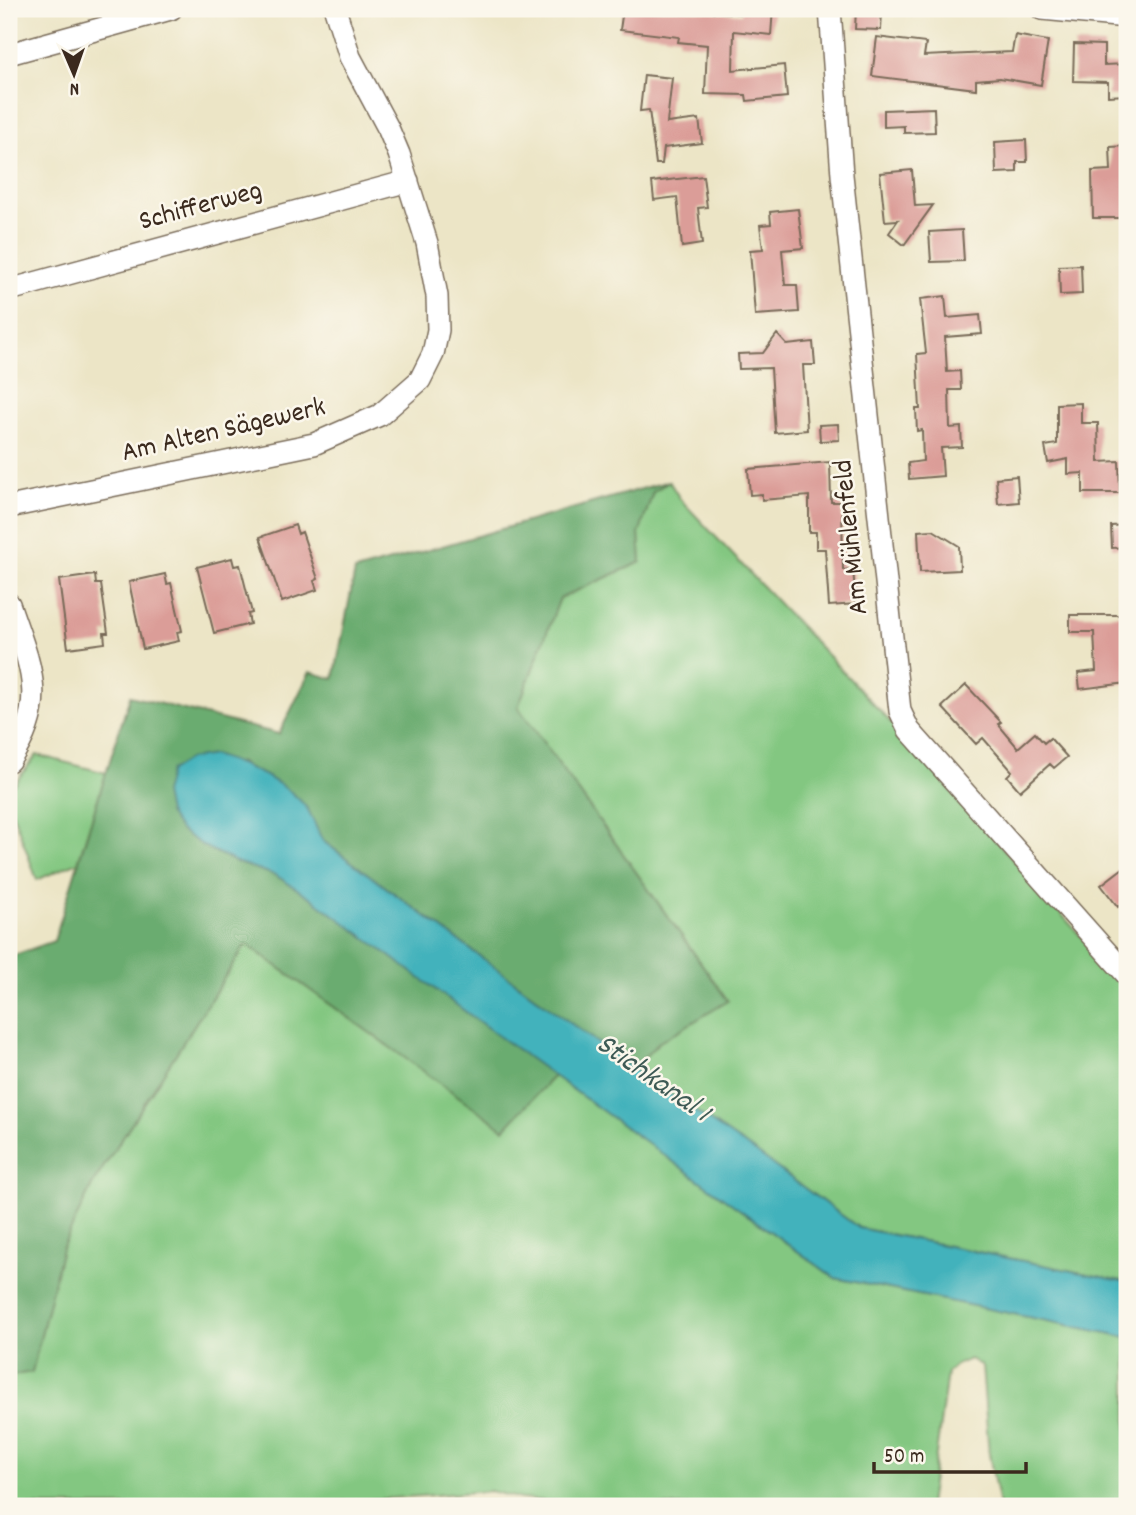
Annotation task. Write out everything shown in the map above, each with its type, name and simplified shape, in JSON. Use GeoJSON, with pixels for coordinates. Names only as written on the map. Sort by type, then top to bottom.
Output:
{"type":"FeatureCollection","features":[{"type":"Feature","properties":{"kind":"street"},"geometry":{"type":"LineString","coordinates":[[9,54],[171,9]]}},
{"type":"Feature","properties":{"kind":"street","name":"Am Alten Sägewerk"},"geometry":{"type":"LineString","coordinates":[[9,507],[314,444],[380,415],[421,380],[433,354],[438,330],[437,296],[427,243],[388,128],[350,57],[335,9]]}},
{"type":"Feature","properties":{"kind":"street","name":"Am Mühlenfeld"},"geometry":{"type":"LineString","coordinates":[[830,9],[842,175],[900,711],[909,730],[1127,975]]}},
{"type":"Feature","properties":{"kind":"street"},"geometry":{"type":"LineString","coordinates":[[1042,9],[1127,17]]}},
{"type":"Feature","properties":{"kind":"street","name":"Schifferweg"},"geometry":{"type":"LineString","coordinates":[[9,290],[408,181]]}},
{"type":"Feature","properties":{"kind":"street"},"geometry":{"type":"LineString","coordinates":[[9,604],[29,663],[34,688],[33,711],[21,744],[9,761]]}},
{"type":"Feature","properties":{"kind":"green space"},"geometry":{"type":"Polygon","coordinates":[[[669,481],[680,499],[896,728],[1127,988],[1127,1282],[859,1228],[751,1149],[633,1069],[658,1043],[728,1001],[518,707],[560,598],[641,562],[639,534],[653,492],[669,481]]]}},
{"type":"Feature","properties":{"kind":"green space"},"geometry":{"type":"Polygon","coordinates":[[[669,481],[653,492],[639,534],[641,562],[560,598],[518,707],[728,1001],[658,1043],[633,1069],[323,841],[295,796],[239,762],[180,830],[205,847],[236,862],[275,875],[310,897],[554,1076],[504,1129],[246,944],[92,1185],[62,1248],[32,1372],[9,1376],[9,957],[54,941],[130,696],[279,734],[310,672],[334,679],[355,571],[669,481]]]}},
{"type":"Feature","properties":{"kind":"green space"},"geometry":{"type":"Polygon","coordinates":[[[37,755],[106,773],[78,862],[37,880],[9,803],[9,790],[37,755]]]}},
{"type":"Feature","properties":{"kind":"green space"},"geometry":{"type":"Polygon","coordinates":[[[246,944],[504,1128],[554,1076],[835,1278],[1127,1337],[1127,1506],[999,1506],[989,1454],[982,1366],[970,1359],[956,1365],[947,1373],[929,1506],[607,1506],[521,1499],[490,1491],[282,1506],[13,1506],[9,1493],[9,1376],[32,1372],[62,1248],[92,1185],[246,944]]]}},
{"type":"Feature","properties":{"kind":"water"},"geometry":{"type":"Polygon","coordinates":[[[213,755],[251,769],[290,791],[308,810],[323,841],[633,1069],[751,1149],[859,1228],[1127,1282],[1127,1337],[835,1278],[310,897],[275,875],[236,862],[205,847],[180,830],[168,813],[164,793],[170,771],[189,759],[213,755]]]}},
{"type":"Feature","properties":{"kind":"building"},"geometry":{"type":"Polygon","coordinates":[[[623,9],[681,9],[741,14],[742,9],[773,9],[771,35],[734,31],[733,70],[784,65],[787,97],[747,101],[746,95],[705,94],[707,45],[678,42],[679,37],[620,30],[623,9]]]}},
{"type":"Feature","properties":{"kind":"building"},"geometry":{"type":"Polygon","coordinates":[[[856,9],[882,10],[881,30],[855,29],[856,9]]]}},
{"type":"Feature","properties":{"kind":"building"},"geometry":{"type":"Polygon","coordinates":[[[1015,35],[1048,41],[1041,85],[1000,78],[976,80],[976,89],[872,76],[877,37],[926,43],[924,56],[1012,52],[1015,35]]]}},
{"type":"Feature","properties":{"kind":"building"},"geometry":{"type":"Polygon","coordinates":[[[1074,44],[1104,45],[1104,65],[1127,64],[1127,95],[1108,96],[1108,82],[1073,81],[1074,44]]]}},
{"type":"Feature","properties":{"kind":"building"},"geometry":{"type":"Polygon","coordinates":[[[644,75],[672,78],[667,123],[699,119],[702,143],[664,148],[662,164],[656,164],[649,110],[640,111],[644,75]]]}},
{"type":"Feature","properties":{"kind":"building"},"geometry":{"type":"Polygon","coordinates":[[[934,108],[935,132],[904,133],[904,126],[884,127],[884,110],[934,108]]]}},
{"type":"Feature","properties":{"kind":"building"},"geometry":{"type":"Polygon","coordinates":[[[1026,140],[1027,162],[1017,162],[1017,172],[996,173],[995,142],[1026,140]]]}},
{"type":"Feature","properties":{"kind":"building"},"geometry":{"type":"Polygon","coordinates":[[[1127,146],[1127,218],[1093,218],[1092,171],[1111,170],[1110,147],[1127,146]]]}},
{"type":"Feature","properties":{"kind":"building"},"geometry":{"type":"Polygon","coordinates":[[[912,170],[915,206],[933,205],[904,245],[889,233],[898,220],[885,221],[880,173],[912,170]]]}},
{"type":"Feature","properties":{"kind":"building"},"geometry":{"type":"Polygon","coordinates":[[[703,176],[707,207],[698,208],[702,244],[682,247],[677,197],[654,200],[652,182],[703,176]]]}},
{"type":"Feature","properties":{"kind":"building"},"geometry":{"type":"Polygon","coordinates":[[[798,209],[803,248],[782,250],[785,285],[797,285],[799,312],[755,315],[750,250],[763,249],[760,225],[771,224],[770,212],[798,209]]]}},
{"type":"Feature","properties":{"kind":"building"},"geometry":{"type":"Polygon","coordinates":[[[962,230],[964,261],[931,262],[929,232],[962,230]]]}},
{"type":"Feature","properties":{"kind":"building"},"geometry":{"type":"Polygon","coordinates":[[[1081,265],[1082,294],[1060,295],[1059,266],[1081,265]]]}},
{"type":"Feature","properties":{"kind":"building"},"geometry":{"type":"Polygon","coordinates":[[[945,296],[947,318],[980,315],[982,334],[945,337],[947,372],[960,371],[961,390],[949,390],[950,428],[961,427],[962,447],[941,448],[943,476],[909,479],[908,463],[923,461],[922,430],[917,431],[916,409],[920,409],[917,354],[926,353],[920,299],[945,296]]]}},
{"type":"Feature","properties":{"kind":"building"},"geometry":{"type":"Polygon","coordinates":[[[777,334],[787,345],[813,342],[815,365],[803,365],[807,430],[775,433],[771,368],[739,369],[738,354],[763,353],[777,334]]]}},
{"type":"Feature","properties":{"kind":"building"},"geometry":{"type":"Polygon","coordinates":[[[1081,403],[1081,423],[1098,423],[1099,462],[1119,461],[1120,493],[1083,493],[1083,473],[1068,474],[1068,459],[1048,463],[1045,446],[1057,444],[1057,404],[1081,403]]]}},
{"type":"Feature","properties":{"kind":"building"},"geometry":{"type":"Polygon","coordinates":[[[838,424],[839,440],[820,441],[819,425],[838,424]]]}},
{"type":"Feature","properties":{"kind":"building"},"geometry":{"type":"Polygon","coordinates":[[[830,462],[831,502],[842,502],[843,570],[853,569],[856,604],[829,606],[825,549],[816,549],[816,532],[809,532],[809,496],[762,500],[762,494],[750,495],[748,469],[830,462]]]}},
{"type":"Feature","properties":{"kind":"building"},"geometry":{"type":"Polygon","coordinates":[[[1017,476],[1019,502],[998,504],[996,478],[1017,476]]]}},
{"type":"Feature","properties":{"kind":"building"},"geometry":{"type":"Polygon","coordinates":[[[295,525],[298,534],[302,532],[318,579],[314,581],[317,590],[282,602],[260,537],[295,525]]]}},
{"type":"Feature","properties":{"kind":"building"},"geometry":{"type":"Polygon","coordinates":[[[1127,525],[1127,547],[1112,548],[1111,526],[1127,525]]]}},
{"type":"Feature","properties":{"kind":"building"},"geometry":{"type":"Polygon","coordinates":[[[933,530],[959,546],[960,570],[920,572],[918,531],[933,530]]]}},
{"type":"Feature","properties":{"kind":"building"},"geometry":{"type":"Polygon","coordinates":[[[232,558],[234,566],[240,565],[252,613],[248,614],[250,624],[214,633],[197,567],[232,558]]]}},
{"type":"Feature","properties":{"kind":"building"},"geometry":{"type":"Polygon","coordinates":[[[165,574],[167,584],[171,583],[182,631],[177,632],[179,641],[143,649],[129,582],[165,574]]]}},
{"type":"Feature","properties":{"kind":"building"},"geometry":{"type":"Polygon","coordinates":[[[95,575],[96,584],[101,584],[108,633],[104,633],[105,643],[68,648],[59,580],[95,575]]]}},
{"type":"Feature","properties":{"kind":"building"},"geometry":{"type":"Polygon","coordinates":[[[1070,615],[1127,615],[1127,683],[1080,689],[1078,673],[1096,671],[1094,632],[1070,632],[1070,615]]]}},
{"type":"Feature","properties":{"kind":"building"},"geometry":{"type":"Polygon","coordinates":[[[966,685],[1001,722],[998,724],[1018,748],[1035,733],[1044,743],[1050,738],[1067,757],[1054,768],[1050,764],[1020,791],[1007,776],[1012,771],[983,738],[976,744],[942,707],[966,685]]]}},
{"type":"Feature","properties":{"kind":"building"},"geometry":{"type":"Polygon","coordinates":[[[1127,865],[1127,899],[1118,907],[1101,885],[1127,865]]]}},
{"type":"Feature","properties":{"kind":"water label","name":"Stichkanal 1"},"geometry":{"type":"Point","coordinates":[652,1080]}}]}
